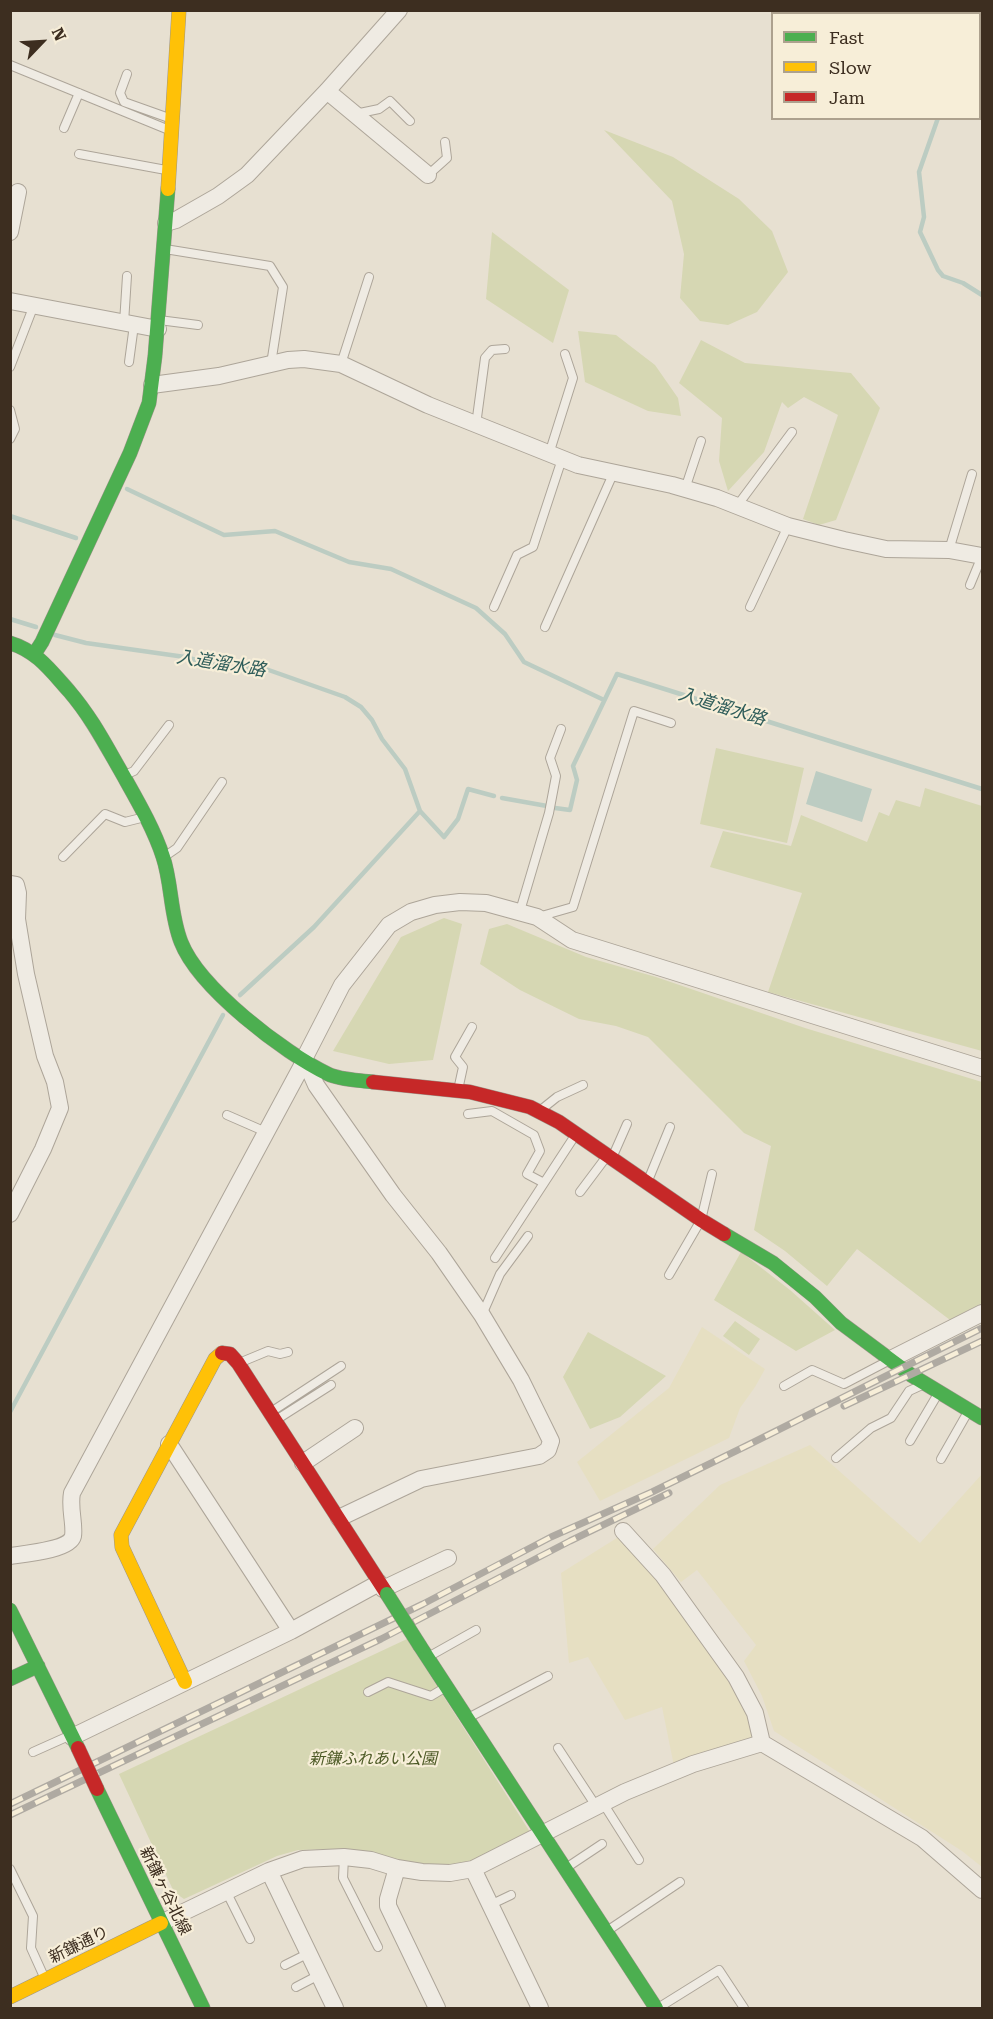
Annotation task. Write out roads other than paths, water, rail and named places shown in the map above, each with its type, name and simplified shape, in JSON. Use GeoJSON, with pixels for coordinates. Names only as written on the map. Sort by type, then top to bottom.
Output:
{"type":"FeatureCollection","features":[{"type":"Feature","properties":{"kind":"street"},"geometry":{"type":"LineString","coordinates":[[34,653],[42,642],[130,453],[149,403],[158,325],[170,171],[179,10]]}},
{"type":"Feature","properties":{"kind":"street"},"geometry":{"type":"LineString","coordinates":[[166,223],[176,220],[218,196],[247,175],[327,91],[399,10]]}},
{"type":"Feature","properties":{"kind":"street"},"geometry":{"type":"LineString","coordinates":[[327,91],[428,175]]}},
{"type":"Feature","properties":{"kind":"street"},"geometry":{"type":"LineString","coordinates":[[10,232],[18,192]]}},
{"type":"Feature","properties":{"kind":"street"},"geometry":{"type":"LineString","coordinates":[[10,301],[129,324],[158,325]]}},
{"type":"Feature","properties":{"kind":"street"},"geometry":{"type":"LineString","coordinates":[[152,385],[219,376],[271,363],[304,359],[341,364],[428,405],[578,465],[685,489],[788,526],[886,549],[949,550],[982,556]]}},
{"type":"Feature","properties":{"kind":"street"},"geometry":{"type":"LineString","coordinates":[[10,643],[34,653],[88,714],[124,775],[163,857],[181,942],[193,964],[211,987],[246,1017],[287,1049],[330,1075],[458,1091],[507,1100],[539,1111],[559,1122],[701,1220],[773,1263],[815,1297],[841,1323],[925,1383],[982,1418]]}},
{"type":"Feature","properties":{"kind":"street"},"geometry":{"type":"LineString","coordinates":[[10,884],[16,885],[18,893],[17,919],[26,974],[60,1108],[43,1149],[10,1214]]}},
{"type":"Feature","properties":{"kind":"street"},"geometry":{"type":"LineString","coordinates":[[10,1556],[60,1547],[69,1543],[73,1537],[70,1505],[72,1493],[305,1059],[342,984],[389,925],[411,912],[435,905],[460,902],[486,903],[520,911],[537,917],[572,940],[982,1068]]}},
{"type":"Feature","properties":{"kind":"street"},"geometry":{"type":"LineString","coordinates":[[305,1059],[316,1085],[393,1195],[439,1253],[482,1315],[521,1380],[551,1441],[548,1450],[538,1455],[421,1479],[339,1518]]}},
{"type":"Feature","properties":{"kind":"street"},"geometry":{"type":"LineString","coordinates":[[891,1359],[982,1313]]}},
{"type":"Feature","properties":{"kind":"street"},"geometry":{"type":"LineString","coordinates":[[184,1682],[122,1547],[121,1535],[215,1359],[222,1353],[230,1354],[273,1416],[383,1589],[657,2008]]}},
{"type":"Feature","properties":{"kind":"street"},"geometry":{"type":"LineString","coordinates":[[303,1463],[355,1428]]}},
{"type":"Feature","properties":{"kind":"street"},"geometry":{"type":"LineString","coordinates":[[169,1444],[291,1631]]}},
{"type":"Feature","properties":{"kind":"street"},"geometry":{"type":"LineString","coordinates":[[623,1531],[663,1575],[736,1677],[755,1713],[762,1743],[922,1838],[982,1890]]}},
{"type":"Feature","properties":{"kind":"street"},"geometry":{"type":"LineString","coordinates":[[10,1610],[74,1740],[184,1682],[448,1558]]}},
{"type":"Feature","properties":{"kind":"street"},"geometry":{"type":"LineString","coordinates":[[10,1679],[38,1666]]}},
{"type":"Feature","properties":{"kind":"street","name":"新鎌ヶ谷北線"},"geometry":{"type":"LineString","coordinates":[[74,1740],[203,2008]]}},
{"type":"Feature","properties":{"kind":"street"},"geometry":{"type":"LineString","coordinates":[[161,1923],[269,1871],[303,1859],[344,1857],[371,1860],[397,1868],[422,1872],[450,1873],[473,1869],[625,1792],[693,1764],[762,1743]]}},
{"type":"Feature","properties":{"kind":"street"},"geometry":{"type":"LineString","coordinates":[[397,1868],[387,1899],[388,1906],[437,2008]]}},
{"type":"Feature","properties":{"kind":"street"},"geometry":{"type":"LineString","coordinates":[[473,1869],[540,2008]]}},
{"type":"Feature","properties":{"kind":"street"},"geometry":{"type":"LineString","coordinates":[[269,1871],[335,2008]]}},
{"type":"Feature","properties":{"kind":"street","name":"新鎌通り"},"geometry":{"type":"LineString","coordinates":[[10,1997],[161,1923]]}},
{"type":"Feature","properties":{"kind":"lane"},"geometry":{"type":"LineString","coordinates":[[10,65],[79,93],[172,125]]}},
{"type":"Feature","properties":{"kind":"lane"},"geometry":{"type":"LineString","coordinates":[[127,74],[120,93],[124,102],[172,125]]}},
{"type":"Feature","properties":{"kind":"lane"},"geometry":{"type":"LineString","coordinates":[[64,128],[79,93]]}},
{"type":"Feature","properties":{"kind":"lane"},"geometry":{"type":"LineString","coordinates":[[354,114],[379,109],[390,101],[410,121]]}},
{"type":"Feature","properties":{"kind":"lane"},"geometry":{"type":"LineString","coordinates":[[428,175],[447,158],[446,142]]}},
{"type":"Feature","properties":{"kind":"lane"},"geometry":{"type":"LineString","coordinates":[[79,154],[170,171]]}},
{"type":"Feature","properties":{"kind":"lane"},"geometry":{"type":"LineString","coordinates":[[164,249],[270,266],[283,287],[271,363]]}},
{"type":"Feature","properties":{"kind":"lane"},"geometry":{"type":"LineString","coordinates":[[127,276],[129,362]]}},
{"type":"Feature","properties":{"kind":"lane"},"geometry":{"type":"LineString","coordinates":[[341,364],[369,277]]}},
{"type":"Feature","properties":{"kind":"lane"},"geometry":{"type":"LineString","coordinates":[[10,367],[34,305]]}},
{"type":"Feature","properties":{"kind":"lane"},"geometry":{"type":"LineString","coordinates":[[158,325],[198,325]]}},
{"type":"Feature","properties":{"kind":"lane"},"geometry":{"type":"LineString","coordinates":[[476,425],[485,358],[492,350],[505,349]]}},
{"type":"Feature","properties":{"kind":"lane"},"geometry":{"type":"LineString","coordinates":[[494,607],[517,555],[533,547],[573,378],[565,354]]}},
{"type":"Feature","properties":{"kind":"lane"},"geometry":{"type":"LineString","coordinates":[[10,410],[15,429],[10,439]]}},
{"type":"Feature","properties":{"kind":"lane"},"geometry":{"type":"LineString","coordinates":[[737,506],[792,432]]}},
{"type":"Feature","properties":{"kind":"lane"},"geometry":{"type":"LineString","coordinates":[[685,489],[701,441]]}},
{"type":"Feature","properties":{"kind":"lane"},"geometry":{"type":"LineString","coordinates":[[545,627],[613,474]]}},
{"type":"Feature","properties":{"kind":"lane"},"geometry":{"type":"LineString","coordinates":[[949,550],[972,474]]}},
{"type":"Feature","properties":{"kind":"lane"},"geometry":{"type":"LineString","coordinates":[[750,607],[788,526]]}},
{"type":"Feature","properties":{"kind":"lane"},"geometry":{"type":"LineString","coordinates":[[970,585],[982,556]]}},
{"type":"Feature","properties":{"kind":"lane"},"geometry":{"type":"LineString","coordinates":[[537,917],[573,907],[634,711],[670,723]]}},
{"type":"Feature","properties":{"kind":"lane"},"geometry":{"type":"LineString","coordinates":[[124,775],[134,771],[169,725]]}},
{"type":"Feature","properties":{"kind":"lane"},"geometry":{"type":"LineString","coordinates":[[520,911],[549,813],[556,776],[550,758],[561,729]]}},
{"type":"Feature","properties":{"kind":"lane"},"geometry":{"type":"LineString","coordinates":[[163,857],[177,848],[222,782]]}},
{"type":"Feature","properties":{"kind":"lane"},"geometry":{"type":"LineString","coordinates":[[63,857],[105,814],[125,822],[145,817]]}},
{"type":"Feature","properties":{"kind":"lane"},"geometry":{"type":"LineString","coordinates":[[458,1091],[463,1067],[455,1058],[472,1027]]}},
{"type":"Feature","properties":{"kind":"lane"},"geometry":{"type":"LineString","coordinates":[[539,1111],[557,1097],[583,1085]]}},
{"type":"Feature","properties":{"kind":"lane"},"geometry":{"type":"LineString","coordinates":[[468,1114],[492,1111],[534,1135],[540,1151],[527,1174],[544,1183]]}},
{"type":"Feature","properties":{"kind":"lane"},"geometry":{"type":"LineString","coordinates":[[227,1114],[266,1132]]}},
{"type":"Feature","properties":{"kind":"lane"},"geometry":{"type":"LineString","coordinates":[[580,1192],[609,1157],[627,1124]]}},
{"type":"Feature","properties":{"kind":"lane"},"geometry":{"type":"LineString","coordinates":[[647,1183],[670,1127]]}},
{"type":"Feature","properties":{"kind":"lane"},"geometry":{"type":"LineString","coordinates":[[495,1258],[576,1134]]}},
{"type":"Feature","properties":{"kind":"lane"},"geometry":{"type":"LineString","coordinates":[[669,1275],[701,1220],[712,1174]]}},
{"type":"Feature","properties":{"kind":"lane"},"geometry":{"type":"LineString","coordinates":[[482,1315],[500,1274],[528,1236]]}},
{"type":"Feature","properties":{"kind":"lane"},"geometry":{"type":"LineString","coordinates":[[238,1363],[267,1352],[280,1354],[288,1352]]}},
{"type":"Feature","properties":{"kind":"lane"},"geometry":{"type":"LineString","coordinates":[[784,1386],[812,1370],[844,1384],[891,1359]]}},
{"type":"Feature","properties":{"kind":"lane"},"geometry":{"type":"LineString","coordinates":[[273,1416],[341,1366]]}},
{"type":"Feature","properties":{"kind":"lane"},"geometry":{"type":"LineString","coordinates":[[836,1458],[872,1428],[891,1418],[909,1391],[925,1383]]}},
{"type":"Feature","properties":{"kind":"lane"},"geometry":{"type":"LineString","coordinates":[[273,1416],[331,1385]]}},
{"type":"Feature","properties":{"kind":"lane"},"geometry":{"type":"LineString","coordinates":[[910,1441],[939,1392]]}},
{"type":"Feature","properties":{"kind":"lane"},"geometry":{"type":"LineString","coordinates":[[941,1459],[970,1410]]}},
{"type":"Feature","properties":{"kind":"lane"},"geometry":{"type":"LineString","coordinates":[[424,1652],[476,1629]]}},
{"type":"Feature","properties":{"kind":"lane"},"geometry":{"type":"LineString","coordinates":[[467,1718],[548,1676]]}},
{"type":"Feature","properties":{"kind":"lane"},"geometry":{"type":"LineString","coordinates":[[368,1692],[388,1682],[431,1696],[447,1687]]}},
{"type":"Feature","properties":{"kind":"lane"},"geometry":{"type":"LineString","coordinates":[[33,1752],[74,1740]]}},
{"type":"Feature","properties":{"kind":"lane"},"geometry":{"type":"LineString","coordinates":[[558,1748],[639,1860]]}},
{"type":"Feature","properties":{"kind":"lane"},"geometry":{"type":"LineString","coordinates":[[566,1868],[602,1844]]}},
{"type":"Feature","properties":{"kind":"lane"},"geometry":{"type":"LineString","coordinates":[[344,1857],[343,1878],[378,1947]]}},
{"type":"Feature","properties":{"kind":"lane"},"geometry":{"type":"LineString","coordinates":[[10,1869],[33,1916],[31,1948],[45,1980]]}},
{"type":"Feature","properties":{"kind":"lane"},"geometry":{"type":"LineString","coordinates":[[606,1931],[680,1882]]}},
{"type":"Feature","properties":{"kind":"lane"},"geometry":{"type":"LineString","coordinates":[[226,1892],[250,1939]]}},
{"type":"Feature","properties":{"kind":"lane"},"geometry":{"type":"LineString","coordinates":[[490,1905],[512,1894]]}},
{"type":"Feature","properties":{"kind":"lane"},"geometry":{"type":"LineString","coordinates":[[285,1965],[309,1953]]}},
{"type":"Feature","properties":{"kind":"lane"},"geometry":{"type":"LineString","coordinates":[[657,2008],[719,1970],[744,2008]]}},
{"type":"Feature","properties":{"kind":"lane"},"geometry":{"type":"LineString","coordinates":[[296,1987],[319,1975]]}},
{"type":"Feature","properties":{"kind":"waterway"},"geometry":{"type":"LineString","coordinates":[[937,120],[919,172],[924,217],[920,232],[943,276],[963,283],[982,295]]}},
{"type":"Feature","properties":{"kind":"waterway"},"geometry":{"type":"LineString","coordinates":[[127,489],[224,535],[275,531],[349,562],[391,569],[476,608],[505,634],[524,662],[604,700]]}},
{"type":"Feature","properties":{"kind":"waterway"},"geometry":{"type":"LineString","coordinates":[[10,516],[76,538]]}},
{"type":"Feature","properties":{"kind":"waterway","name":"入道溜水路"},"geometry":{"type":"LineString","coordinates":[[10,619],[36,627]]}},
{"type":"Feature","properties":{"kind":"waterway","name":"入道溜水路"},"geometry":{"type":"LineString","coordinates":[[55,635],[86,643],[185,657],[226,668],[263,668],[345,697],[361,707],[372,720],[382,739],[405,769],[420,811],[444,837],[458,819],[468,789],[494,796]]}},
{"type":"Feature","properties":{"kind":"waterway","name":"入道溜水路"},"geometry":{"type":"LineString","coordinates":[[555,808],[570,810],[577,780],[573,766],[617,674],[982,789]]}},
{"type":"Feature","properties":{"kind":"waterway","name":"入道溜水路"},"geometry":{"type":"LineString","coordinates":[[502,798],[547,806]]}},
{"type":"Feature","properties":{"kind":"waterway"},"geometry":{"type":"LineString","coordinates":[[240,995],[314,927],[420,811]]}},
{"type":"Feature","properties":{"kind":"waterway"},"geometry":{"type":"LineString","coordinates":[[10,1412],[223,1015]]}},
{"type":"Feature","properties":{"kind":"railway"},"geometry":{"type":"LineString","coordinates":[[10,1804],[423,1604],[551,1537],[652,1492],[746,1446],[982,1328]]}},
{"type":"Feature","properties":{"kind":"railway"},"geometry":{"type":"LineString","coordinates":[[844,1406],[982,1341]]}},
{"type":"Feature","properties":{"kind":"railway"},"geometry":{"type":"LineString","coordinates":[[10,1815],[381,1639],[570,1541],[669,1493]]}},
{"type":"Feature","properties":{"kind":"park label","name":"新鎌ふれあい公園"},"geometry":{"type":"Point","coordinates":[373,1759]}}]}
